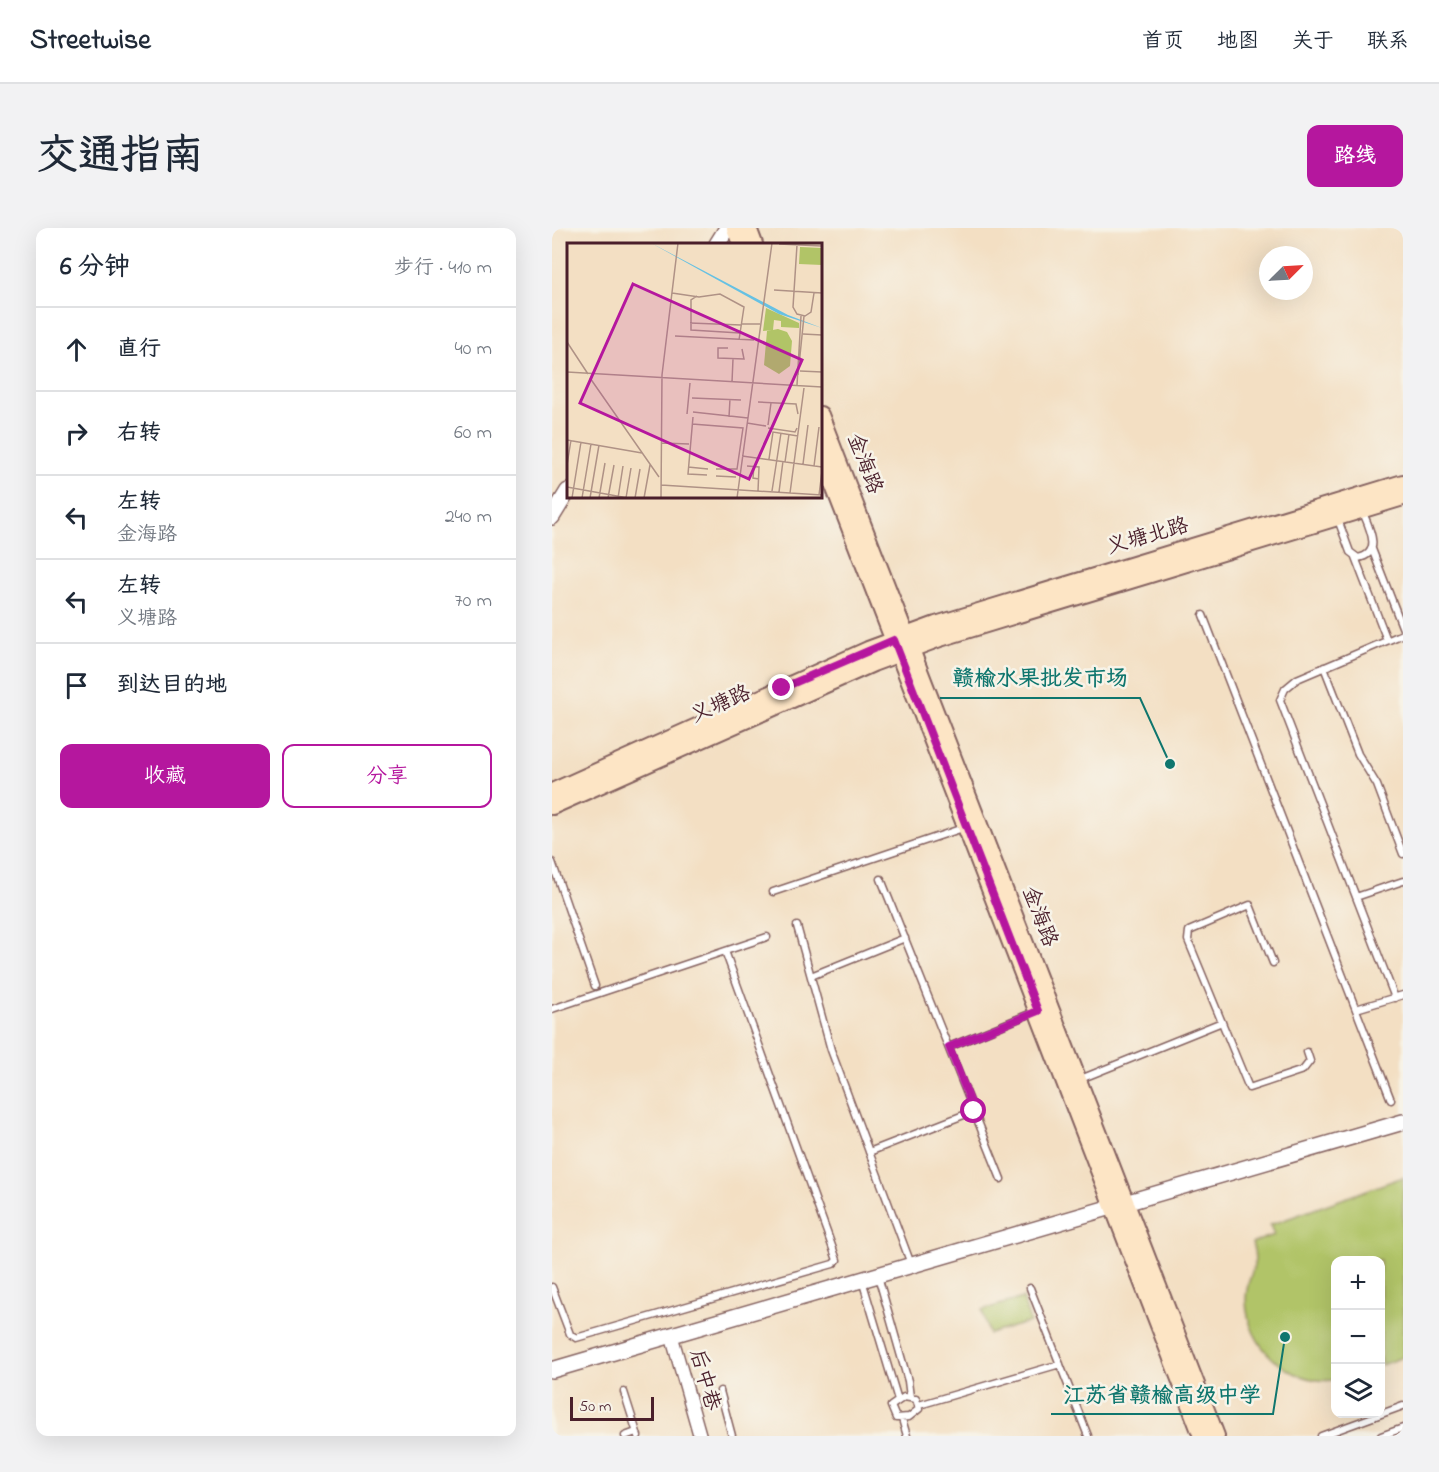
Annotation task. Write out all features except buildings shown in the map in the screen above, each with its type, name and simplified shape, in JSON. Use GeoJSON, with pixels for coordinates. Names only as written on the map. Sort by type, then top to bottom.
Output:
{"type":"FeatureCollection","features":[{"type":"Feature","properties":{"kind":"main road"},"geometry":{"type":"LineString","coordinates":[[735,228],[741,243]]}},
{"type":"Feature","properties":{"kind":"main road"},"geometry":{"type":"LineString","coordinates":[[748,228],[754,243]]}},
{"type":"Feature","properties":{"kind":"main road","name":"金海路"},"geometry":{"type":"LineString","coordinates":[[822,421],[966,827],[1038,1011],[1216,1436]]}},
{"type":"Feature","properties":{"kind":"main road","name":"金海路"},"geometry":{"type":"LineString","coordinates":[[822,455],[903,644],[1078,1080],[1119,1205],[1202,1436]]}},
{"type":"Feature","properties":{"kind":"main road","name":"义塘北路"},"geometry":{"type":"LineString","coordinates":[[903,644],[1049,589],[1403,483]]}},
{"type":"Feature","properties":{"kind":"main road","name":"义塘北路"},"geometry":{"type":"LineString","coordinates":[[903,644],[1053,602],[1403,497]]}},
{"type":"Feature","properties":{"kind":"main road","name":"义塘路"},"geometry":{"type":"LineString","coordinates":[[552,792],[782,688],[903,644]]}},
{"type":"Feature","properties":{"kind":"main road","name":"义塘路"},"geometry":{"type":"LineString","coordinates":[[552,806],[788,700],[903,644]]}},
{"type":"Feature","properties":{"kind":"street"},"geometry":{"type":"LineString","coordinates":[[718,243],[726,228]]}},
{"type":"Feature","properties":{"kind":"street"},"geometry":{"type":"LineString","coordinates":[[552,517],[567,493]]}},
{"type":"Feature","properties":{"kind":"street"},"geometry":{"type":"LineString","coordinates":[[552,1371],[671,1334],[1403,1122]]}},
{"type":"Feature","properties":{"kind":"street","name":"后中巷"},"geometry":{"type":"LineString","coordinates":[[671,1334],[700,1436]]}},
{"type":"Feature","properties":{"kind":"lane"},"geometry":{"type":"LineString","coordinates":[[1362,509],[1373,540],[1372,549],[1403,629]]}},
{"type":"Feature","properties":{"kind":"lane"},"geometry":{"type":"LineString","coordinates":[[1337,517],[1350,552],[1355,556],[1387,640]]}},
{"type":"Feature","properties":{"kind":"lane"},"geometry":{"type":"LineString","coordinates":[[1355,556],[1364,557],[1372,549]]}},
{"type":"Feature","properties":{"kind":"lane"},"geometry":{"type":"LineString","coordinates":[[1203,615],[1391,1100]]}},
{"type":"Feature","properties":{"kind":"lane"},"geometry":{"type":"LineString","coordinates":[[1395,998],[1280,700],[1285,689],[1297,679],[1403,634]]}},
{"type":"Feature","properties":{"kind":"lane"},"geometry":{"type":"LineString","coordinates":[[1324,667],[1358,754],[1377,785],[1403,854]]}},
{"type":"Feature","properties":{"kind":"lane"},"geometry":{"type":"LineString","coordinates":[[772,892],[966,827]]}},
{"type":"Feature","properties":{"kind":"lane"},"geometry":{"type":"LineString","coordinates":[[552,862],[595,986]]}},
{"type":"Feature","properties":{"kind":"lane"},"geometry":{"type":"LineString","coordinates":[[881,879],[1001,1179]]}},
{"type":"Feature","properties":{"kind":"lane"},"geometry":{"type":"LineString","coordinates":[[1356,897],[1403,881]]}},
{"type":"Feature","properties":{"kind":"lane"},"geometry":{"type":"LineString","coordinates":[[1273,963],[1250,905],[1189,931],[1188,939],[1249,1088],[1303,1070],[1310,1061],[1307,1052]]}},
{"type":"Feature","properties":{"kind":"lane"},"geometry":{"type":"LineString","coordinates":[[797,926],[831,1050],[911,1265]]}},
{"type":"Feature","properties":{"kind":"lane"},"geometry":{"type":"LineString","coordinates":[[552,1009],[767,937]]}},
{"type":"Feature","properties":{"kind":"lane"},"geometry":{"type":"LineString","coordinates":[[811,976],[905,938]]}},
{"type":"Feature","properties":{"kind":"lane"},"geometry":{"type":"LineString","coordinates":[[552,1287],[570,1334],[576,1338],[833,1264],[837,1260],[725,951]]}},
{"type":"Feature","properties":{"kind":"lane"},"geometry":{"type":"LineString","coordinates":[[1356,1010],[1403,995]]}},
{"type":"Feature","properties":{"kind":"lane"},"geometry":{"type":"LineString","coordinates":[[949,1047],[1038,1011]]}},
{"type":"Feature","properties":{"kind":"lane"},"geometry":{"type":"LineString","coordinates":[[1078,1080],[1222,1022]]}},
{"type":"Feature","properties":{"kind":"lane"},"geometry":{"type":"LineString","coordinates":[[869,1152],[974,1111]]}},
{"type":"Feature","properties":{"kind":"lane"},"geometry":{"type":"LineString","coordinates":[[878,1275],[908,1381],[910,1397]]}},
{"type":"Feature","properties":{"kind":"lane"},"geometry":{"type":"LineString","coordinates":[[862,1279],[898,1400]]}},
{"type":"Feature","properties":{"kind":"lane"},"geometry":{"type":"LineString","coordinates":[[1030,1288],[1089,1436]]}},
{"type":"Feature","properties":{"kind":"lane"},"geometry":{"type":"LineString","coordinates":[[919,1405],[916,1399],[910,1397],[898,1400],[891,1410],[896,1418],[902,1419],[914,1414],[919,1405],[1060,1364]]}},
{"type":"Feature","properties":{"kind":"lane"},"geometry":{"type":"LineString","coordinates":[[720,1391],[732,1436]]}},
{"type":"Feature","properties":{"kind":"lane"},"geometry":{"type":"LineString","coordinates":[[624,1392],[637,1434],[625,1436]]}},
{"type":"Feature","properties":{"kind":"lane"},"geometry":{"type":"LineString","coordinates":[[1321,1436],[1403,1406]]}},
{"type":"Feature","properties":{"kind":"lane"},"geometry":{"type":"LineString","coordinates":[[902,1419],[907,1436]]}},
{"type":"Feature","properties":{"kind":"lane"},"geometry":{"type":"LineString","coordinates":[[1381,1436],[1403,1428]]}},
{"type":"Feature","properties":{"kind":"green space"},"geometry":{"type":"Polygon","coordinates":[[[1403,1177],[1403,1357],[1385,1364],[1385,1256],[1331,1256],[1331,1380],[1302,1376],[1274,1360],[1262,1347],[1254,1333],[1248,1317],[1246,1300],[1255,1259],[1252,1243],[1274,1235],[1270,1225],[1403,1177]]]}},
{"type":"Feature","properties":{"kind":"green space"},"geometry":{"type":"Polygon","coordinates":[[[1023,1298],[1030,1322],[989,1334],[982,1310],[1023,1298]]]}},
{"type":"Feature","properties":{"kind":"place","name":"赣榆水果批发市场"},"geometry":{"type":"Point","coordinates":[1170,764]}},
{"type":"Feature","properties":{"kind":"place","name":"江苏省赣榆高级中学"},"geometry":{"type":"Point","coordinates":[1285,1337]}},
{"type":"Feature","properties":{"kind":"route"},"geometry":{"type":"LineString","coordinates":[[782,688],[894,640],[1038,1011],[949,1047],[974,1111]]}}]}
